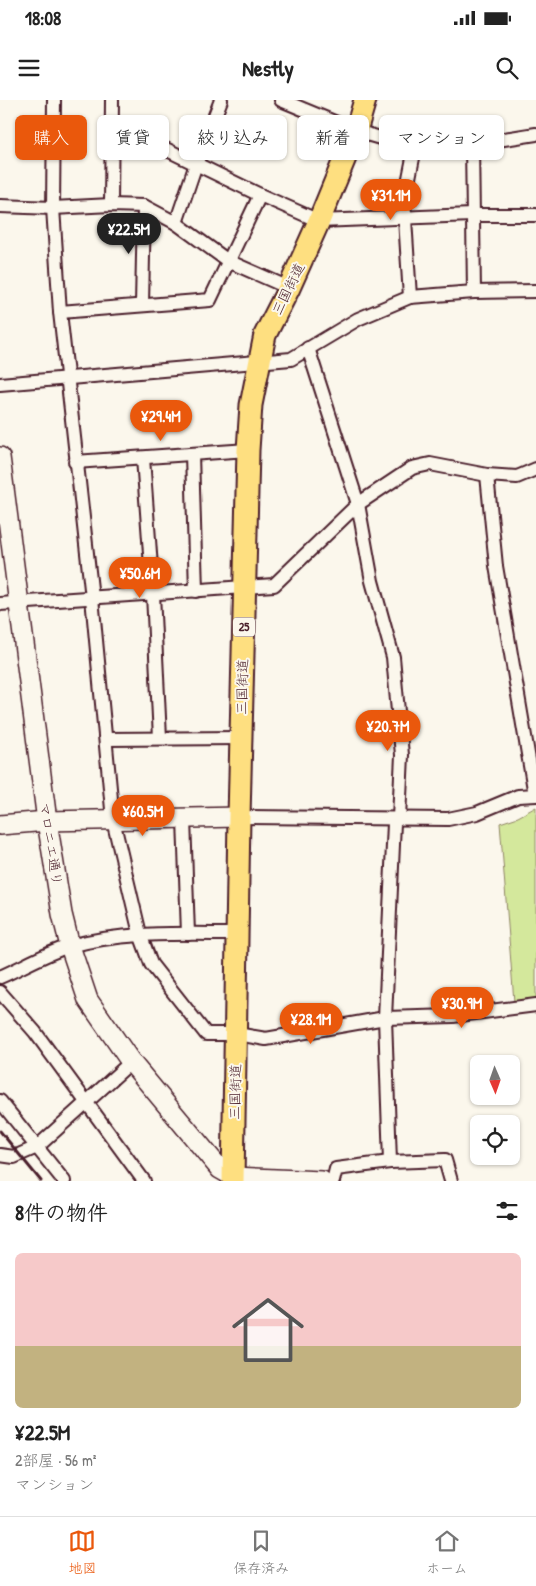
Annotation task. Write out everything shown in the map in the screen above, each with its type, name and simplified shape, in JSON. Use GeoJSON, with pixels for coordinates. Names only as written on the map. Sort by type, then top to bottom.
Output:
{"type":"FeatureCollection","features":[{"type":"Feature","properties":{"kind":"main road","name":"三国街道"},"geometry":{"type":"LineString","coordinates":[[361,115],[365,100]]}},
{"type":"Feature","properties":{"kind":"main road","name":"三国街道"},"geometry":{"type":"LineString","coordinates":[[234,1180],[239,817],[248,450],[251,405],[265,335],[289,288],[344,160]]}},
{"type":"Feature","properties":{"kind":"street"},"geometry":{"type":"LineString","coordinates":[[54,100],[53,208],[60,312],[75,462],[92,598],[114,820],[140,934],[151,964],[206,1034],[236,1034],[266,1039],[386,1018],[453,1016],[536,1005]]}},
{"type":"Feature","properties":{"kind":"street"},"geometry":{"type":"LineString","coordinates":[[112,100],[112,115]]}},
{"type":"Feature","properties":{"kind":"street"},"geometry":{"type":"LineString","coordinates":[[176,223],[221,100]]}},
{"type":"Feature","properties":{"kind":"street"},"geometry":{"type":"LineString","coordinates":[[282,100],[318,115]]}},
{"type":"Feature","properties":{"kind":"street"},"geometry":{"type":"LineString","coordinates":[[504,139],[536,134]]}},
{"type":"Feature","properties":{"kind":"street"},"geometry":{"type":"LineString","coordinates":[[169,150],[260,195],[319,221],[472,215],[536,215]]}},
{"type":"Feature","properties":{"kind":"street"},"geometry":{"type":"LineString","coordinates":[[111,205],[112,160]]}},
{"type":"Feature","properties":{"kind":"street"},"geometry":{"type":"LineString","coordinates":[[410,298],[404,203],[413,160]]}},
{"type":"Feature","properties":{"kind":"street"},"geometry":{"type":"LineString","coordinates":[[472,160],[474,292]]}},
{"type":"Feature","properties":{"kind":"street"},"geometry":{"type":"LineString","coordinates":[[60,312],[210,300],[260,195]]}},
{"type":"Feature","properties":{"kind":"street"},"geometry":{"type":"LineString","coordinates":[[0,206],[53,208],[111,205],[144,206],[176,223],[228,261],[289,288]]}},
{"type":"Feature","properties":{"kind":"street"},"geometry":{"type":"LineString","coordinates":[[142,305],[144,206]]}},
{"type":"Feature","properties":{"kind":"street"},"geometry":{"type":"LineString","coordinates":[[0,384],[291,359],[358,319],[410,298],[474,292],[536,291]]}},
{"type":"Feature","properties":{"kind":"street"},"geometry":{"type":"LineString","coordinates":[[308,348],[358,504],[372,581],[393,657],[402,755],[398,818],[394,823],[386,1018],[390,1162]]}},
{"type":"Feature","properties":{"kind":"street"},"geometry":{"type":"LineString","coordinates":[[75,462],[248,450]]}},
{"type":"Feature","properties":{"kind":"street"},"geometry":{"type":"LineString","coordinates":[[192,454],[196,590]]}},
{"type":"Feature","properties":{"kind":"street","name":"マロニエ通り"},"geometry":{"type":"LineString","coordinates":[[0,457],[9,604],[62,914],[70,946],[88,1000],[131,1062],[220,1169],[234,1180]]}},
{"type":"Feature","properties":{"kind":"street"},"geometry":{"type":"LineString","coordinates":[[143,458],[153,594],[160,738]]}},
{"type":"Feature","properties":{"kind":"street"},"geometry":{"type":"LineString","coordinates":[[9,604],[274,585],[358,504],[412,468],[430,464],[487,475],[517,477],[536,469]]}},
{"type":"Feature","properties":{"kind":"street"},"geometry":{"type":"LineString","coordinates":[[0,825],[47,821],[239,817],[448,819],[477,813],[518,796],[536,795],[496,566],[487,475]]}},
{"type":"Feature","properties":{"kind":"street"},"geometry":{"type":"LineString","coordinates":[[106,739],[241,738]]}},
{"type":"Feature","properties":{"kind":"street"},"geometry":{"type":"LineString","coordinates":[[184,819],[188,934]]}},
{"type":"Feature","properties":{"kind":"street"},"geometry":{"type":"LineString","coordinates":[[0,977],[70,946],[140,934],[237,934]]}},
{"type":"Feature","properties":{"kind":"street"},"geometry":{"type":"LineString","coordinates":[[0,992],[35,1032],[144,1181]]}},
{"type":"Feature","properties":{"kind":"street"},"geometry":{"type":"LineString","coordinates":[[0,1155],[14,1157],[37,1147],[131,1062]]}},
{"type":"Feature","properties":{"kind":"street"},"geometry":{"type":"LineString","coordinates":[[0,1101],[64,1181]]}},
{"type":"Feature","properties":{"kind":"street"},"geometry":{"type":"LineString","coordinates":[[333,1181],[336,1169],[390,1162],[445,1160],[451,1181]]}},
{"type":"Feature","properties":{"kind":"street"},"geometry":{"type":"LineString","coordinates":[[234,1180],[322,1181]]}},
{"type":"Feature","properties":{"kind":"green space"},"geometry":{"type":"Polygon","coordinates":[[[536,807],[536,999],[514,1002],[500,823],[518,817],[536,807]]]}},
{"type":"Feature","properties":{"kind":"railway"},"geometry":{"type":"LineString","coordinates":[[0,1131],[41,1181]]}}]}
